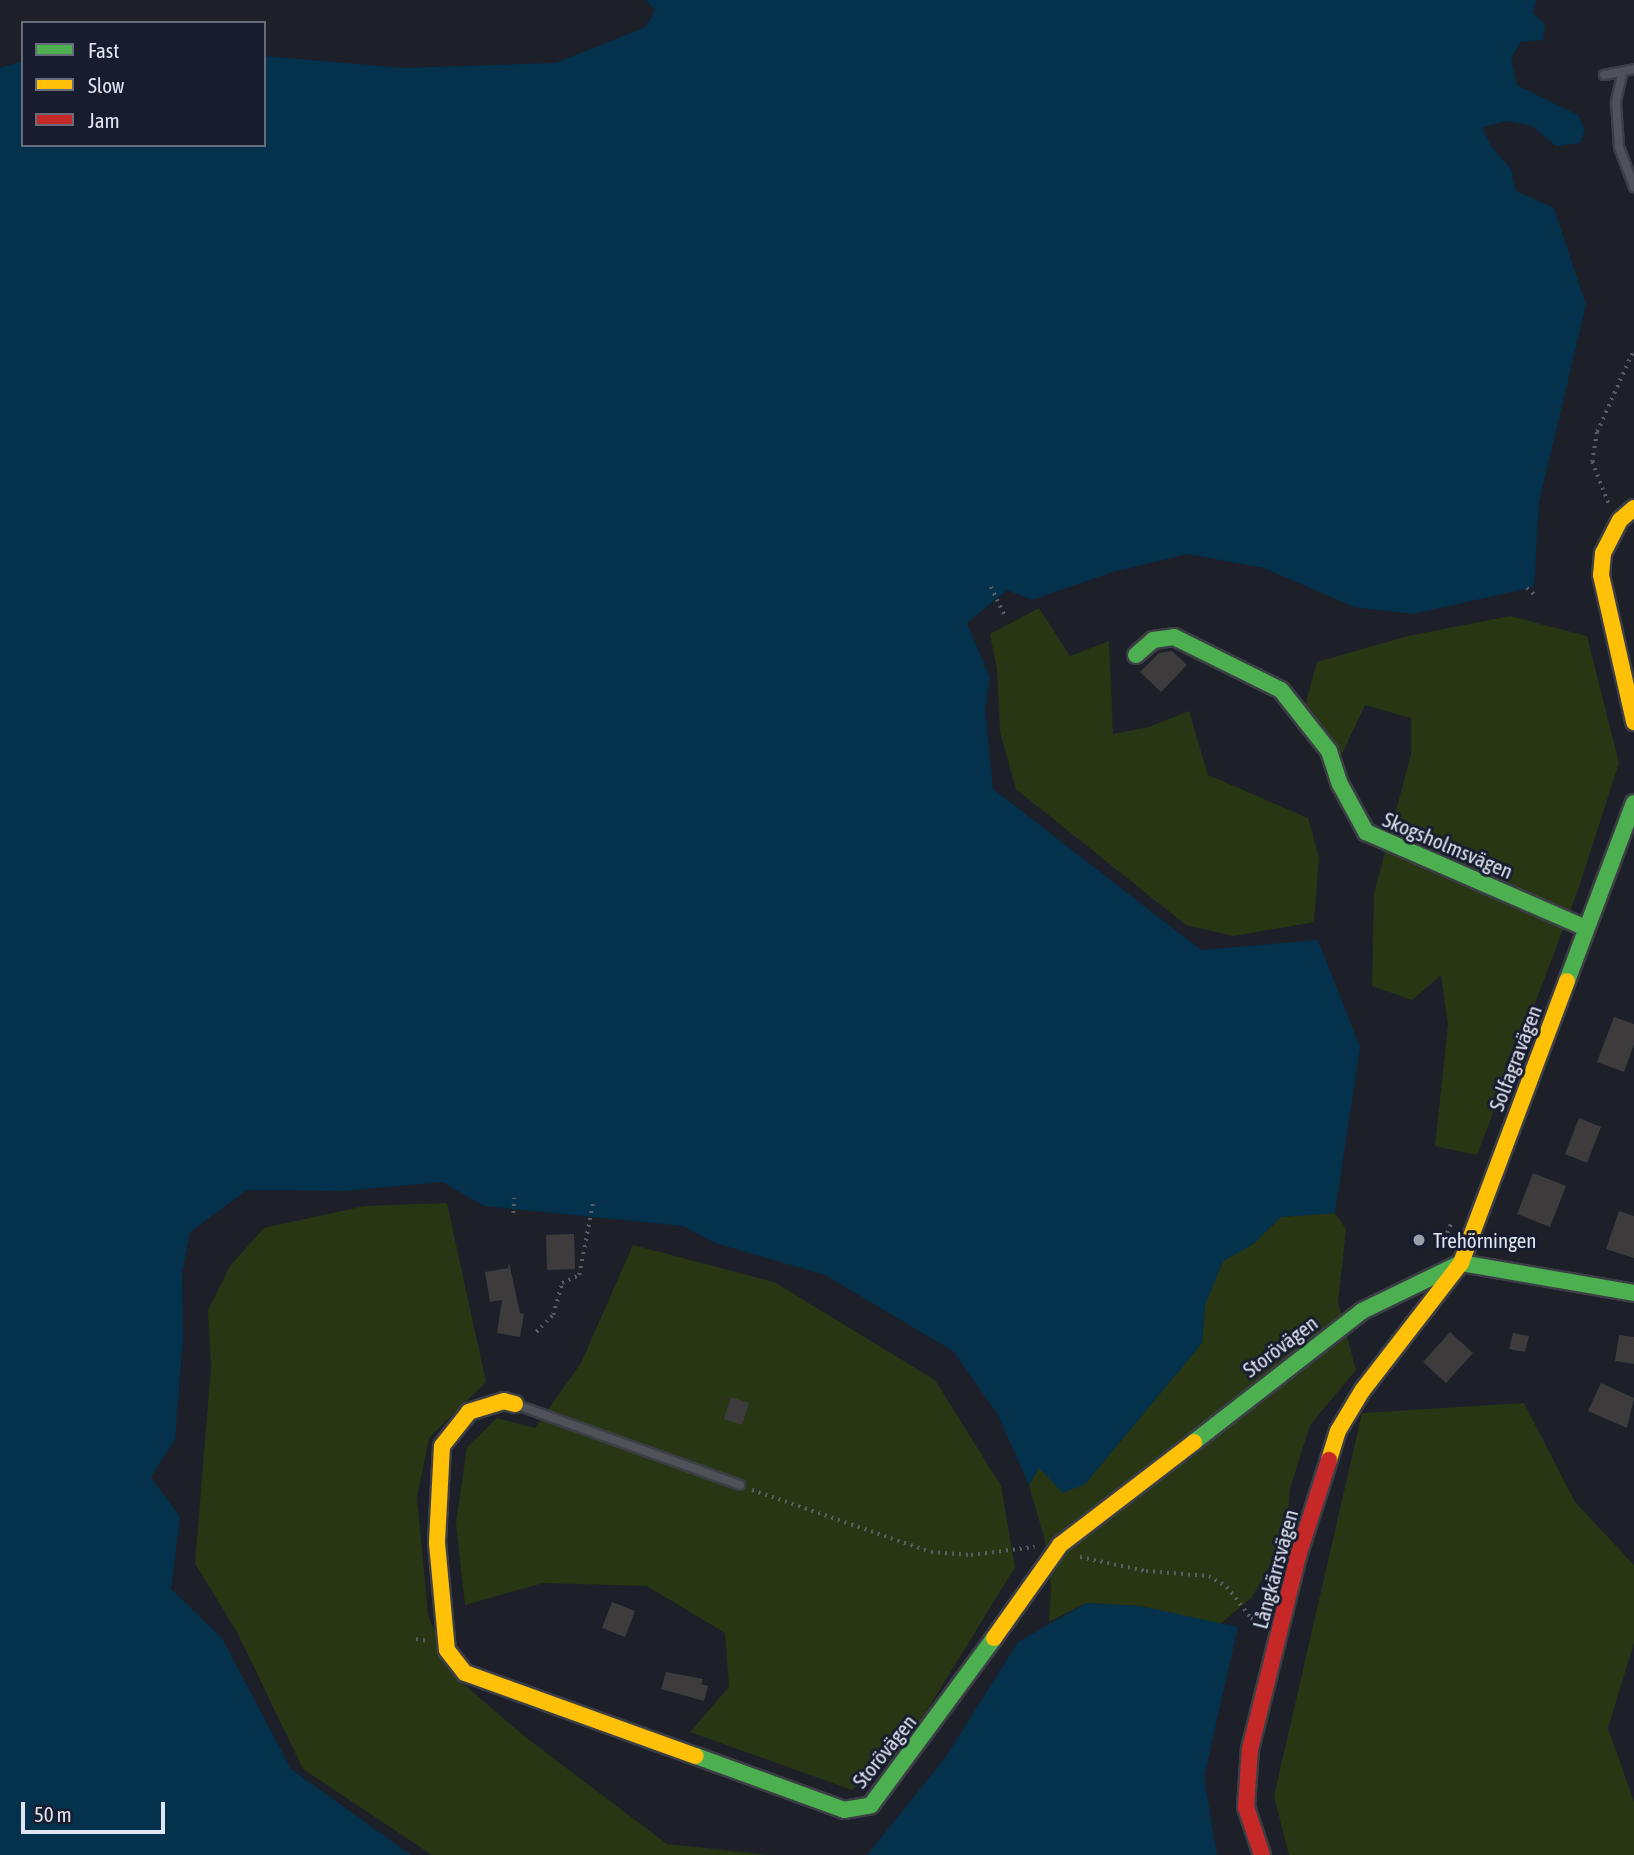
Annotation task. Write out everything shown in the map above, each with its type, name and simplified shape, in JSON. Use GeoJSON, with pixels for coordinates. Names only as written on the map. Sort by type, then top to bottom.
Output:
{"type":"FeatureCollection","features":[{"type":"Feature","properties":{"kind":"street"},"geometry":{"type":"LineString","coordinates":[[1634,508],[1618,524],[1603,553],[1602,590],[1634,722]]}},
{"type":"Feature","properties":{"kind":"street","name":"Skogsholmsvägen"},"geometry":{"type":"LineString","coordinates":[[1136,655],[1153,640],[1174,637],[1272,684],[1309,720],[1329,751],[1340,784],[1366,832],[1586,928]]}},
{"type":"Feature","properties":{"kind":"street","name":"Solfagravägen"},"geometry":{"type":"LineString","coordinates":[[1419,1318],[1461,1263],[1634,803]]}},
{"type":"Feature","properties":{"kind":"street"},"geometry":{"type":"LineString","coordinates":[[1461,1263],[1634,1293]]}},
{"type":"Feature","properties":{"kind":"street","name":"Storövägen"},"geometry":{"type":"LineString","coordinates":[[515,1404],[504,1401],[469,1412],[442,1446],[437,1543],[447,1645],[465,1673],[844,1810],[871,1805],[914,1751],[1060,1545],[1363,1311],[1461,1263]]}},
{"type":"Feature","properties":{"kind":"street","name":"Långkärrsvägen"},"geometry":{"type":"LineString","coordinates":[[1262,1855],[1246,1807],[1250,1749],[1280,1629],[1338,1431],[1362,1391],[1419,1318]]}},
{"type":"Feature","properties":{"kind":"lane"},"geometry":{"type":"LineString","coordinates":[[1604,75],[1622,75],[1634,69]]}},
{"type":"Feature","properties":{"kind":"lane"},"geometry":{"type":"LineString","coordinates":[[1622,75],[1616,102],[1619,148],[1634,187]]}},
{"type":"Feature","properties":{"kind":"lane"},"geometry":{"type":"LineString","coordinates":[[515,1404],[740,1485]]}},
{"type":"Feature","properties":{"kind":"path"},"geometry":{"type":"LineString","coordinates":[[1618,524],[1592,462],[1597,432],[1634,348]]}},
{"type":"Feature","properties":{"kind":"path"},"geometry":{"type":"LineString","coordinates":[[991,587],[1004,614]]}},
{"type":"Feature","properties":{"kind":"path"},"geometry":{"type":"LineString","coordinates":[[1527,588],[1537,597]]}},
{"type":"Feature","properties":{"kind":"path"},"geometry":{"type":"LineString","coordinates":[[513,1213],[514,1198]]}},
{"type":"Feature","properties":{"kind":"path"},"geometry":{"type":"LineString","coordinates":[[536,1332],[554,1315],[562,1283],[579,1275],[593,1202]]}},
{"type":"Feature","properties":{"kind":"path"},"geometry":{"type":"LineString","coordinates":[[740,1485],[931,1552],[971,1555],[1060,1545],[1094,1563],[1209,1576],[1227,1587],[1251,1618],[1280,1629]]}},
{"type":"Feature","properties":{"kind":"green space"},"geometry":{"type":"Polygon","coordinates":[[[1039,608],[1070,656],[1109,641],[1113,734],[1149,727],[1189,711],[1208,775],[1308,818],[1319,857],[1314,922],[1234,936],[1186,925],[1016,789],[1000,732],[997,669],[990,634],[1039,608]]]}},
{"type":"Feature","properties":{"kind":"green space"},"geometry":{"type":"Polygon","coordinates":[[[1510,616],[1587,636],[1619,763],[1577,893],[1477,1155],[1435,1146],[1448,1025],[1441,975],[1412,1000],[1372,986],[1374,893],[1411,754],[1411,718],[1365,705],[1341,756],[1304,709],[1317,662],[1408,636],[1510,616]]]}},
{"type":"Feature","properties":{"kind":"green space"},"geometry":{"type":"Polygon","coordinates":[[[447,1203],[486,1382],[429,1438],[417,1497],[428,1615],[452,1674],[524,1736],[667,1844],[769,1855],[432,1855],[303,1769],[238,1634],[195,1563],[211,1368],[208,1310],[230,1266],[264,1228],[365,1206],[447,1203]]]}},
{"type":"Feature","properties":{"kind":"green space"},"geometry":{"type":"Polygon","coordinates":[[[1335,1213],[1346,1229],[1338,1302],[1356,1370],[1310,1425],[1290,1489],[1286,1539],[1252,1597],[1218,1626],[1140,1606],[1086,1603],[1049,1622],[1051,1586],[1044,1537],[1029,1485],[1039,1467],[1085,1484],[1202,1343],[1205,1305],[1223,1261],[1253,1244],[1281,1217],[1335,1213]]]}},
{"type":"Feature","properties":{"kind":"green space"},"geometry":{"type":"Polygon","coordinates":[[[633,1245],[774,1282],[935,1380],[1001,1486],[1015,1567],[902,1751],[852,1790],[690,1732],[729,1687],[725,1633],[647,1586],[543,1583],[465,1605],[456,1523],[467,1447],[497,1418],[535,1428],[581,1363],[633,1245]]]}},
{"type":"Feature","properties":{"kind":"green space"},"geometry":{"type":"Polygon","coordinates":[[[1524,1403],[1575,1502],[1634,1565],[1634,1643],[1608,1728],[1634,1802],[1634,1855],[1289,1855],[1274,1796],[1362,1413],[1524,1403]]]}},
{"type":"Feature","properties":{"kind":"water"},"geometry":{"type":"Polygon","coordinates":[[[646,0],[1536,0],[1533,13],[1545,24],[1543,40],[1521,42],[1511,58],[1517,85],[1578,115],[1585,130],[1580,143],[1556,146],[1532,126],[1507,121],[1482,127],[1491,146],[1511,169],[1516,191],[1554,208],[1586,305],[1539,502],[1534,587],[1413,614],[1354,607],[1264,568],[1188,554],[1113,572],[1032,600],[1007,590],[967,623],[990,678],[985,708],[993,789],[1201,950],[1318,940],[1360,1047],[1335,1213],[1281,1217],[1253,1244],[1223,1261],[1205,1305],[1202,1343],[1085,1484],[1063,1493],[1039,1468],[1029,1485],[998,1415],[953,1351],[825,1275],[715,1243],[683,1226],[484,1206],[442,1182],[344,1191],[247,1190],[190,1232],[182,1272],[183,1339],[175,1439],[151,1477],[180,1517],[171,1589],[222,1638],[291,1769],[411,1855],[0,1855],[0,68],[21,62],[21,147],[266,147],[266,56],[403,68],[555,63],[646,27],[655,10],[646,0]]]}},
{"type":"Feature","properties":{"kind":"water"},"geometry":{"type":"Polygon","coordinates":[[[1086,1603],[1140,1606],[1238,1627],[1204,1777],[1217,1855],[867,1855],[945,1758],[1018,1642],[1086,1603]]]}},
{"type":"Feature","properties":{"kind":"building"},"geometry":{"type":"Polygon","coordinates":[[[1172,651],[1187,665],[1161,692],[1140,672],[1159,653],[1172,651]]]}},
{"type":"Feature","properties":{"kind":"building"},"geometry":{"type":"Polygon","coordinates":[[[1614,1017],[1634,1024],[1634,1044],[1624,1072],[1597,1062],[1614,1017]]]}},
{"type":"Feature","properties":{"kind":"building"},"geometry":{"type":"Polygon","coordinates":[[[1579,1118],[1601,1127],[1587,1163],[1565,1154],[1579,1118]]]}},
{"type":"Feature","properties":{"kind":"building"},"geometry":{"type":"Polygon","coordinates":[[[1533,1173],[1566,1186],[1550,1227],[1517,1214],[1533,1173]]]}},
{"type":"Feature","properties":{"kind":"building"},"geometry":{"type":"Polygon","coordinates":[[[1619,1211],[1634,1216],[1634,1258],[1606,1249],[1619,1211]]]}},
{"type":"Feature","properties":{"kind":"building"},"geometry":{"type":"Polygon","coordinates":[[[574,1234],[575,1269],[547,1270],[546,1235],[574,1234]]]}},
{"type":"Feature","properties":{"kind":"building"},"geometry":{"type":"Polygon","coordinates":[[[509,1262],[520,1313],[524,1314],[520,1337],[497,1333],[502,1300],[490,1302],[485,1272],[508,1268],[509,1262]]]}},
{"type":"Feature","properties":{"kind":"building"},"geometry":{"type":"Polygon","coordinates":[[[1450,1332],[1473,1353],[1446,1383],[1423,1362],[1450,1332]]]}},
{"type":"Feature","properties":{"kind":"building"},"geometry":{"type":"Polygon","coordinates":[[[1513,1333],[1529,1336],[1525,1352],[1509,1349],[1513,1333]]]}},
{"type":"Feature","properties":{"kind":"building"},"geometry":{"type":"Polygon","coordinates":[[[1619,1335],[1634,1337],[1634,1364],[1615,1361],[1619,1335]]]}},
{"type":"Feature","properties":{"kind":"building"},"geometry":{"type":"Polygon","coordinates":[[[1601,1383],[1634,1398],[1627,1428],[1588,1411],[1601,1383]]]}},
{"type":"Feature","properties":{"kind":"building"},"geometry":{"type":"Polygon","coordinates":[[[731,1397],[749,1403],[742,1425],[724,1419],[731,1397]]]}},
{"type":"Feature","properties":{"kind":"building"},"geometry":{"type":"Polygon","coordinates":[[[612,1602],[635,1611],[625,1637],[602,1628],[612,1602]]]}},
{"type":"Feature","properties":{"kind":"building"},"geometry":{"type":"Polygon","coordinates":[[[666,1672],[703,1679],[701,1684],[708,1686],[704,1701],[661,1689],[666,1672]]]}},
{"type":"Feature","properties":{"kind":"traffic: fast"},"geometry":{"type":"LineString","coordinates":[[1136,655],[1153,640],[1174,637],[1281,690],[1329,751],[1340,784],[1366,832],[1586,928]]}},
{"type":"Feature","properties":{"kind":"traffic: fast"},"geometry":{"type":"LineString","coordinates":[[1567,981],[1634,803]]}},
{"type":"Feature","properties":{"kind":"traffic: fast"},"geometry":{"type":"LineString","coordinates":[[1461,1263],[1634,1293]]}},
{"type":"Feature","properties":{"kind":"traffic: fast"},"geometry":{"type":"LineString","coordinates":[[1194,1442],[1362,1311],[1461,1263]]}},
{"type":"Feature","properties":{"kind":"traffic: fast"},"geometry":{"type":"LineString","coordinates":[[696,1756],[844,1810],[871,1805],[994,1638]]}},
{"type":"Feature","properties":{"kind":"traffic: slow"},"geometry":{"type":"LineString","coordinates":[[1634,508],[1620,520],[1603,553],[1601,575],[1634,722]]}},
{"type":"Feature","properties":{"kind":"traffic: slow"},"geometry":{"type":"LineString","coordinates":[[1329,1460],[1338,1431],[1362,1391],[1461,1263],[1567,981]]}},
{"type":"Feature","properties":{"kind":"traffic: slow"},"geometry":{"type":"LineString","coordinates":[[515,1404],[504,1401],[469,1412],[442,1446],[437,1543],[447,1650],[465,1673],[696,1756]]}},
{"type":"Feature","properties":{"kind":"traffic: slow"},"geometry":{"type":"LineString","coordinates":[[994,1638],[1060,1545],[1194,1442]]}},
{"type":"Feature","properties":{"kind":"traffic: jam"},"geometry":{"type":"LineString","coordinates":[[1262,1855],[1246,1807],[1250,1749],[1298,1556],[1329,1460]]}},
{"type":"Feature","properties":{"kind":"place","name":"Trehörningen"},"geometry":{"type":"Point","coordinates":[1419,1240]}}]}
